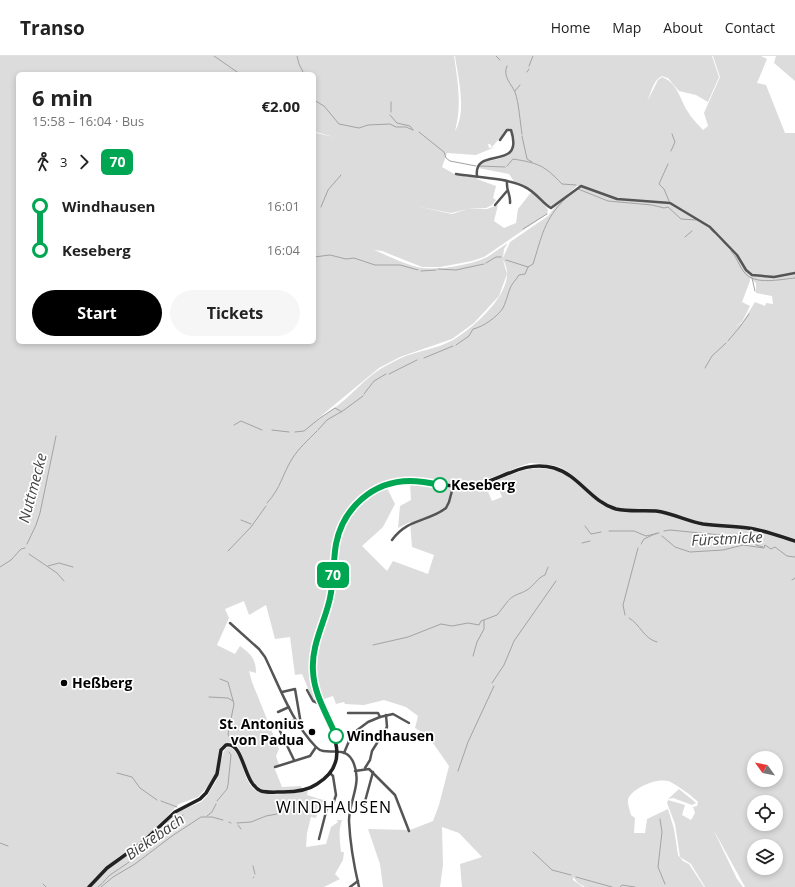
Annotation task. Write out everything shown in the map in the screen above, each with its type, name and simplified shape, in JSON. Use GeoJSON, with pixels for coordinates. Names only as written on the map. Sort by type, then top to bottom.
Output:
{"type":"FeatureCollection","features":[{"type":"Feature","properties":{"kind":"main road"},"geometry":{"type":"LineString","coordinates":[[89,887],[107,868],[143,842],[175,812],[200,799],[206,793],[217,774],[221,750],[226,745],[232,745],[237,749],[252,784],[263,792],[304,790],[319,783],[329,772],[335,762],[337,750],[336,736],[321,704],[313,672],[314,650],[330,599],[336,544],[344,520],[360,500],[373,490],[386,485],[410,481],[453,487],[480,484],[518,469],[543,466],[566,473],[598,500],[614,508],[657,511],[703,524],[770,532],[795,541]]}},
{"type":"Feature","properties":{"kind":"street"},"geometry":{"type":"LineString","coordinates":[[477,176],[477,167],[479,163],[487,159],[500,158],[511,150],[511,130],[508,130],[500,140]]}},
{"type":"Feature","properties":{"kind":"street"},"geometry":{"type":"LineString","coordinates":[[456,174],[477,176],[526,187],[551,208],[581,186],[617,199],[670,203],[710,226],[737,255],[746,270],[752,275],[774,277],[795,273]]}},
{"type":"Feature","properties":{"kind":"street"},"geometry":{"type":"LineString","coordinates":[[507,182],[507,191],[510,197],[510,203]]}},
{"type":"Feature","properties":{"kind":"street"},"geometry":{"type":"LineString","coordinates":[[495,205],[507,191]]}},
{"type":"Feature","properties":{"kind":"street"},"geometry":{"type":"LineString","coordinates":[[392,540],[401,529],[446,508],[450,502],[453,487]]}},
{"type":"Feature","properties":{"kind":"street"},"geometry":{"type":"LineString","coordinates":[[230,623],[262,653],[295,720],[316,747],[321,750],[337,750],[344,752],[351,758],[357,784],[349,820],[359,887]]}},
{"type":"Feature","properties":{"kind":"street"},"geometry":{"type":"LineString","coordinates":[[282,692],[296,689],[302,730]]}},
{"type":"Feature","properties":{"kind":"street"},"geometry":{"type":"LineString","coordinates":[[307,690],[313,701],[321,704]]}},
{"type":"Feature","properties":{"kind":"street"},"geometry":{"type":"LineString","coordinates":[[278,712],[289,707]]}},
{"type":"Feature","properties":{"kind":"street"},"geometry":{"type":"LineString","coordinates":[[348,713],[378,713],[380,717]]}},
{"type":"Feature","properties":{"kind":"street"},"geometry":{"type":"LineString","coordinates":[[344,752],[349,736],[368,722],[386,715],[399,716],[409,723]]}},
{"type":"Feature","properties":{"kind":"street"},"geometry":{"type":"LineString","coordinates":[[355,772],[364,768],[370,760],[372,751],[387,727],[386,715]]}},
{"type":"Feature","properties":{"kind":"street"},"geometry":{"type":"LineString","coordinates":[[294,760],[280,731],[281,726],[295,720]]}},
{"type":"Feature","properties":{"kind":"street"},"geometry":{"type":"LineString","coordinates":[[275,767],[310,756],[316,747]]}},
{"type":"Feature","properties":{"kind":"street"},"geometry":{"type":"LineString","coordinates":[[364,768],[369,768],[373,771],[395,795],[409,831]]}},
{"type":"Feature","properties":{"kind":"street"},"geometry":{"type":"LineString","coordinates":[[364,805],[373,771]]}},
{"type":"Feature","properties":{"kind":"street"},"geometry":{"type":"LineString","coordinates":[[319,839],[327,808],[333,804],[336,795],[333,776],[329,772]]}},
{"type":"Feature","properties":{"kind":"street"},"geometry":{"type":"LineString","coordinates":[[350,887],[358,881]]}},
{"type":"Feature","properties":{"kind":"shaded area"},"geometry":{"type":"Polygon","coordinates":[[[0,56],[454,56],[459,103],[455,131],[459,123],[461,94],[455,56],[712,56],[719,77],[708,102],[696,95],[679,91],[668,78],[662,76],[656,80],[647,102],[658,80],[662,77],[672,83],[693,119],[703,130],[708,126],[710,132],[704,113],[720,77],[713,56],[761,56],[767,59],[757,83],[766,85],[785,133],[795,133],[795,887],[745,887],[713,829],[737,879],[743,887],[705,887],[691,864],[680,857],[675,824],[667,803],[668,800],[685,805],[682,815],[691,820],[695,813],[693,807],[697,806],[698,802],[674,784],[663,780],[652,782],[641,787],[629,797],[628,804],[631,815],[635,818],[634,833],[645,833],[647,819],[668,809],[674,829],[678,855],[683,861],[689,864],[704,887],[585,887],[578,883],[573,877],[573,880],[583,887],[462,887],[460,864],[482,857],[459,833],[442,827],[443,865],[440,887],[383,887],[380,864],[368,829],[410,830],[433,821],[439,805],[449,766],[428,736],[415,728],[418,716],[406,707],[384,700],[364,705],[345,704],[344,702],[336,704],[333,696],[318,701],[313,700],[302,674],[295,675],[290,637],[275,639],[266,605],[249,615],[244,601],[225,609],[229,618],[217,645],[235,654],[240,646],[254,660],[256,673],[249,671],[252,682],[279,749],[276,756],[279,765],[274,767],[282,787],[301,786],[302,789],[273,791],[265,790],[259,787],[250,777],[237,745],[234,742],[226,743],[220,748],[216,773],[209,785],[198,797],[179,804],[148,836],[117,858],[87,887],[0,887],[0,56]],[[511,128],[507,130],[492,147],[488,144],[489,148],[495,147],[476,155],[447,153],[442,167],[456,175],[477,178],[496,186],[493,198],[496,200],[492,205],[486,208],[467,209],[487,209],[498,205],[494,221],[504,228],[516,223],[518,209],[532,191],[537,195],[531,190],[527,187],[515,183],[509,174],[478,168],[479,163],[498,159],[508,153],[513,141],[511,128]],[[577,186],[554,206],[550,207],[542,200],[548,210],[547,214],[484,257],[472,261],[440,267],[422,267],[382,251],[374,250],[411,265],[423,268],[438,268],[478,261],[508,243],[504,249],[503,258],[510,242],[548,216],[555,207],[580,186],[577,186]],[[416,206],[452,214],[467,209],[451,213],[416,206]],[[506,275],[499,296],[474,323],[452,339],[400,357],[379,368],[315,421],[337,406],[370,376],[382,368],[398,359],[447,343],[473,326],[493,305],[501,294],[506,282],[506,275]],[[750,278],[742,302],[750,306],[742,322],[736,326],[742,323],[755,302],[765,306],[766,303],[773,304],[772,296],[756,293],[756,283],[750,278]],[[530,463],[484,480],[458,484],[408,481],[388,482],[386,486],[395,504],[383,527],[362,546],[387,571],[393,561],[428,574],[434,555],[412,547],[410,522],[398,528],[400,506],[411,500],[410,483],[457,488],[485,485],[492,501],[502,497],[495,481],[524,470],[540,468],[570,475],[567,471],[546,464],[530,463]]]}},
{"type":"Feature","properties":{"kind":"shaded area"},"geometry":{"type":"Polygon","coordinates":[[[776,56],[795,56],[795,81],[774,63],[776,56]]]}},
{"type":"Feature","properties":{"kind":"shaded area"},"geometry":{"type":"Polygon","coordinates":[[[228,747],[233,749],[237,754],[250,785],[255,790],[267,794],[289,794],[308,791],[307,795],[323,800],[325,798],[321,806],[327,807],[326,809],[319,808],[316,818],[311,817],[307,833],[306,847],[326,844],[331,827],[338,822],[337,820],[342,820],[340,836],[341,852],[344,852],[343,860],[335,874],[340,879],[324,887],[91,887],[108,868],[140,847],[178,812],[201,802],[207,796],[216,781],[223,754],[225,749],[228,747]]]}},
{"type":"Feature","properties":{"kind":"shaded area"},"geometry":{"type":"Polygon","coordinates":[[[679,789],[696,803],[692,805],[673,798],[668,799],[679,789]]]}},
{"type":"Feature","properties":{"kind":"waterway"},"geometry":{"type":"LineString","coordinates":[[214,56],[237,72]]}},
{"type":"Feature","properties":{"kind":"waterway"},"geometry":{"type":"LineString","coordinates":[[297,56],[303,72]]}},
{"type":"Feature","properties":{"kind":"waterway"},"geometry":{"type":"LineString","coordinates":[[496,56],[500,60]]}},
{"type":"Feature","properties":{"kind":"waterway"},"geometry":{"type":"LineString","coordinates":[[529,66],[533,56]]}},
{"type":"Feature","properties":{"kind":"waterway"},"geometry":{"type":"LineString","coordinates":[[507,66],[506,73],[515,92],[522,134]]}},
{"type":"Feature","properties":{"kind":"waterway"},"geometry":{"type":"LineString","coordinates":[[515,91],[520,85]]}},
{"type":"Feature","properties":{"kind":"waterway"},"geometry":{"type":"LineString","coordinates":[[316,101],[324,106],[339,124],[359,128],[368,125],[390,124],[396,127],[406,127],[413,130]]}},
{"type":"Feature","properties":{"kind":"waterway"},"geometry":{"type":"LineString","coordinates":[[391,102],[391,112]]}},
{"type":"Feature","properties":{"kind":"waterway"},"geometry":{"type":"LineString","coordinates":[[390,115],[397,123],[410,126],[413,130]]}},
{"type":"Feature","properties":{"kind":"waterway"},"geometry":{"type":"LineString","coordinates":[[419,132],[444,152],[446,158],[450,161],[476,166]]}},
{"type":"Feature","properties":{"kind":"waterway"},"geometry":{"type":"LineString","coordinates":[[671,151],[675,142],[672,134]]}},
{"type":"Feature","properties":{"kind":"waterway"},"geometry":{"type":"LineString","coordinates":[[522,136],[527,159],[532,162]]}},
{"type":"Feature","properties":{"kind":"waterway"},"geometry":{"type":"LineString","coordinates":[[507,166],[513,159],[529,162],[545,169],[562,184],[576,185]]}},
{"type":"Feature","properties":{"kind":"waterway"},"geometry":{"type":"LineString","coordinates":[[668,164],[659,184],[664,189],[669,201]]}},
{"type":"Feature","properties":{"kind":"waterway"},"geometry":{"type":"LineString","coordinates":[[479,166],[505,167]]}},
{"type":"Feature","properties":{"kind":"waterway"},"geometry":{"type":"LineString","coordinates":[[321,207],[328,190],[341,175]]}},
{"type":"Feature","properties":{"kind":"waterway"},"geometry":{"type":"LineString","coordinates":[[578,189],[608,201],[652,205],[664,208],[668,207],[681,219],[696,220]]}},
{"type":"Feature","properties":{"kind":"waterway"},"geometry":{"type":"LineString","coordinates":[[456,345],[469,336],[473,329],[490,321],[503,308],[512,284],[519,275],[525,274],[528,267],[533,264],[548,221],[566,198]]}},
{"type":"Feature","properties":{"kind":"waterway"},"geometry":{"type":"LineString","coordinates":[[523,229],[547,214]]}},
{"type":"Feature","properties":{"kind":"waterway"},"geometry":{"type":"LineString","coordinates":[[710,229],[714,233]]}},
{"type":"Feature","properties":{"kind":"waterway"},"geometry":{"type":"LineString","coordinates":[[685,237],[692,231]]}},
{"type":"Feature","properties":{"kind":"waterway"},"geometry":{"type":"LineString","coordinates":[[723,242],[729,248]]}},
{"type":"Feature","properties":{"kind":"waterway"},"geometry":{"type":"LineString","coordinates":[[731,251],[744,272],[754,279],[768,281],[795,278]]}},
{"type":"Feature","properties":{"kind":"waterway"},"geometry":{"type":"LineString","coordinates":[[316,257],[330,255],[346,259],[354,258],[375,265],[400,265],[418,270]]}},
{"type":"Feature","properties":{"kind":"waterway"},"geometry":{"type":"LineString","coordinates":[[486,263],[496,257],[501,257]]}},
{"type":"Feature","properties":{"kind":"waterway"},"geometry":{"type":"LineString","coordinates":[[506,260],[528,267]]}},
{"type":"Feature","properties":{"kind":"waterway"},"geometry":{"type":"LineString","coordinates":[[438,269],[456,270],[484,264]]}},
{"type":"Feature","properties":{"kind":"waterway"},"geometry":{"type":"LineString","coordinates":[[421,271],[436,270]]}},
{"type":"Feature","properties":{"kind":"waterway"},"geometry":{"type":"LineString","coordinates":[[752,278],[755,291]]}},
{"type":"Feature","properties":{"kind":"waterway"},"geometry":{"type":"LineString","coordinates":[[728,341],[749,314]]}},
{"type":"Feature","properties":{"kind":"waterway"},"geometry":{"type":"LineString","coordinates":[[705,368],[712,356],[726,343]]}},
{"type":"Feature","properties":{"kind":"waterway"},"geometry":{"type":"LineString","coordinates":[[424,358],[453,346]]}},
{"type":"Feature","properties":{"kind":"waterway"},"geometry":{"type":"LineString","coordinates":[[389,374],[417,360]]}},
{"type":"Feature","properties":{"kind":"waterway"},"geometry":{"type":"LineString","coordinates":[[364,394],[374,381],[386,374]]}},
{"type":"Feature","properties":{"kind":"waterway"},"geometry":{"type":"LineString","coordinates":[[318,430],[327,420],[363,396]]}},
{"type":"Feature","properties":{"kind":"waterway"},"geometry":{"type":"LineString","coordinates":[[295,432],[304,431],[335,408],[342,412]]}},
{"type":"Feature","properties":{"kind":"waterway"},"geometry":{"type":"LineString","coordinates":[[234,425],[241,421],[262,430]]}},
{"type":"Feature","properties":{"kind":"waterway"},"geometry":{"type":"LineString","coordinates":[[272,430],[289,432]]}},
{"type":"Feature","properties":{"kind":"waterway"},"geometry":{"type":"LineString","coordinates":[[267,503],[278,487],[294,455],[317,431]]}},
{"type":"Feature","properties":{"kind":"waterway","name":"Nuttmecke"},"geometry":{"type":"LineString","coordinates":[[27,544],[40,513],[56,436]]}},
{"type":"Feature","properties":{"kind":"waterway"},"geometry":{"type":"LineString","coordinates":[[228,551],[251,527],[266,506]]}},
{"type":"Feature","properties":{"kind":"waterway"},"geometry":{"type":"LineString","coordinates":[[241,520],[251,524]]}},
{"type":"Feature","properties":{"kind":"waterway"},"geometry":{"type":"LineString","coordinates":[[585,526],[591,534],[601,532]]}},
{"type":"Feature","properties":{"kind":"waterway"},"geometry":{"type":"LineString","coordinates":[[664,531],[670,530],[751,538],[755,540],[756,545],[763,547]]}},
{"type":"Feature","properties":{"kind":"waterway","name":"Fürstmicke"},"geometry":{"type":"LineString","coordinates":[[609,531],[634,531],[646,536],[659,533]]}},
{"type":"Feature","properties":{"kind":"waterway","name":"Fürstmicke"},"geometry":{"type":"LineString","coordinates":[[641,544],[644,539],[657,533]]}},
{"type":"Feature","properties":{"kind":"waterway","name":"Fürstmicke"},"geometry":{"type":"LineString","coordinates":[[662,536],[675,547],[690,552],[723,550],[743,545],[764,548],[765,545],[771,549],[775,547],[787,556],[795,557]]}},
{"type":"Feature","properties":{"kind":"waterway","name":"Fürstmicke"},"geometry":{"type":"LineString","coordinates":[[582,543],[590,541]]}},
{"type":"Feature","properties":{"kind":"waterway","name":"Nuttmecke"},"geometry":{"type":"LineString","coordinates":[[0,567],[11,560],[21,549],[25,548]]}},
{"type":"Feature","properties":{"kind":"waterway"},"geometry":{"type":"LineString","coordinates":[[625,615],[623,605],[638,548]]}},
{"type":"Feature","properties":{"kind":"waterway"},"geometry":{"type":"LineString","coordinates":[[29,554],[57,573],[64,581]]}},
{"type":"Feature","properties":{"kind":"waterway"},"geometry":{"type":"LineString","coordinates":[[48,566],[59,563],[73,567]]}},
{"type":"Feature","properties":{"kind":"waterway","name":"Fürstmicke"},"geometry":{"type":"LineString","coordinates":[[509,600],[513,596],[525,591],[545,575],[548,567]]}},
{"type":"Feature","properties":{"kind":"waterway"},"geometry":{"type":"LineString","coordinates":[[492,683],[504,665],[514,641],[556,581]]}},
{"type":"Feature","properties":{"kind":"waterway","name":"Fürstmicke"},"geometry":{"type":"LineString","coordinates":[[373,645],[408,637],[441,624],[452,626],[468,623],[479,625],[481,621],[497,615],[508,601]]}},
{"type":"Feature","properties":{"kind":"waterway"},"geometry":{"type":"LineString","coordinates":[[629,618],[645,635],[657,642]]}},
{"type":"Feature","properties":{"kind":"waterway"},"geometry":{"type":"LineString","coordinates":[[473,656],[477,642],[484,629],[484,620]]}},
{"type":"Feature","properties":{"kind":"waterway"},"geometry":{"type":"LineString","coordinates":[[220,679],[228,682],[234,704],[228,734],[231,741]]}},
{"type":"Feature","properties":{"kind":"waterway"},"geometry":{"type":"LineString","coordinates":[[458,771],[468,742],[494,686]]}},
{"type":"Feature","properties":{"kind":"waterway"},"geometry":{"type":"LineString","coordinates":[[209,697],[228,698],[233,701]]}},
{"type":"Feature","properties":{"kind":"waterway"},"geometry":{"type":"LineString","coordinates":[[217,801],[227,789],[228,785],[231,755],[229,752]]}},
{"type":"Feature","properties":{"kind":"waterway"},"geometry":{"type":"LineString","coordinates":[[117,773],[132,777],[140,788],[157,800]]}},
{"type":"Feature","properties":{"kind":"waterway"},"geometry":{"type":"LineString","coordinates":[[161,801],[177,807]]}},
{"type":"Feature","properties":{"kind":"waterway"},"geometry":{"type":"LineString","coordinates":[[207,816],[212,812],[216,804]]}},
{"type":"Feature","properties":{"kind":"waterway","name":"Biekebach"},"geometry":{"type":"LineString","coordinates":[[237,823],[251,822],[266,816],[277,814]]}},
{"type":"Feature","properties":{"kind":"waterway"},"geometry":{"type":"LineString","coordinates":[[98,887],[111,874],[134,859],[154,843],[183,815]]}},
{"type":"Feature","properties":{"kind":"waterway","name":"Biekebach"},"geometry":{"type":"LineString","coordinates":[[101,887],[113,877],[135,864],[172,836],[201,817],[212,817],[223,820]]}},
{"type":"Feature","properties":{"kind":"waterway"},"geometry":{"type":"LineString","coordinates":[[660,819],[662,832],[658,867],[665,884]]}},
{"type":"Feature","properties":{"kind":"waterway"},"geometry":{"type":"LineString","coordinates":[[238,825],[241,829]]}},
{"type":"Feature","properties":{"kind":"waterway"},"geometry":{"type":"LineString","coordinates":[[0,843],[8,846]]}},
{"type":"Feature","properties":{"kind":"waterway"},"geometry":{"type":"LineString","coordinates":[[533,852],[552,870],[571,875]]}},
{"type":"Feature","properties":{"kind":"waterway"},"geometry":{"type":"LineString","coordinates":[[253,866],[255,874]]}},
{"type":"Feature","properties":{"kind":"waterway"},"geometry":{"type":"LineString","coordinates":[[576,877],[612,887]]}},
{"type":"Feature","properties":{"kind":"waterway"},"geometry":{"type":"LineString","coordinates":[[43,884],[46,887]]}},
{"type":"Feature","properties":{"kind":"waterway"},"geometry":{"type":"LineString","coordinates":[[620,887],[622,885],[635,887]]}},
{"type":"Feature","properties":{"kind":"bus line","name":"70"},"geometry":{"type":"LineString","coordinates":[[336,736],[318,696],[313,672],[313,663],[317,638],[332,590],[336,544],[344,520],[360,500],[368,493],[382,486],[396,482],[410,481],[440,485]]}},
{"type":"Feature","properties":{"kind":"place","name":"Keseberg"},"geometry":{"type":"Point","coordinates":[440,485]}},
{"type":"Feature","properties":{"kind":"place","name":"Heßberg"},"geometry":{"type":"Point","coordinates":[64,683]}},
{"type":"Feature","properties":{"kind":"place","name":"St. Antonius von Padua"},"geometry":{"type":"Point","coordinates":[312,732]}},
{"type":"Feature","properties":{"kind":"place","name":"Windhausen"},"geometry":{"type":"Point","coordinates":[336,736]}},
{"type":"Feature","properties":{"kind":"district","name":"WINDHAUSEN"},"geometry":{"type":"Point","coordinates":[334,807]}}]}
